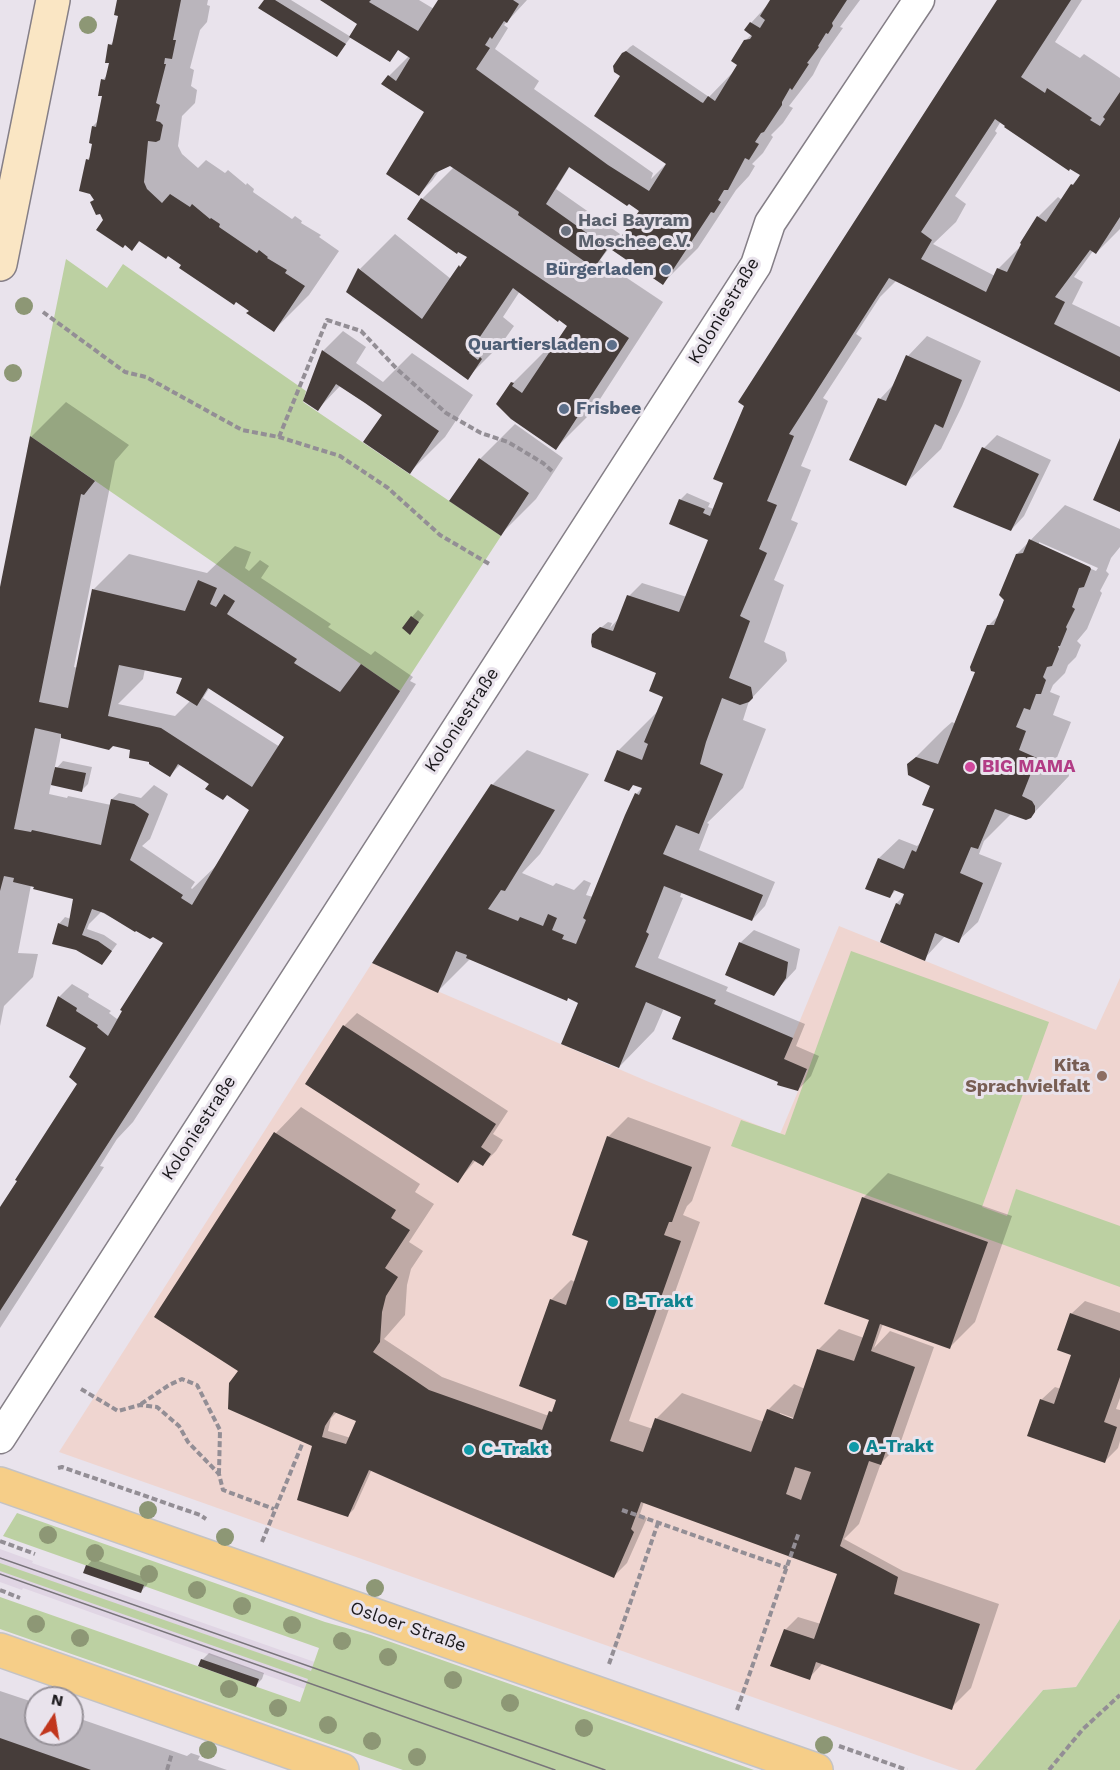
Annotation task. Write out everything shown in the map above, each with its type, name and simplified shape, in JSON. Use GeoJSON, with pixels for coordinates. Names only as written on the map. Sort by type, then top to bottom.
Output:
{"type":"FeatureCollection","features":[{"type":"Feature","properties":{"kind":"main road"},"geometry":{"type":"LineString","coordinates":[[0,264],[53,0]]}},
{"type":"Feature","properties":{"kind":"main road","name":"Osloer Straße"},"geometry":{"type":"LineString","coordinates":[[0,1484],[816,1770]]}},
{"type":"Feature","properties":{"kind":"main road"},"geometry":{"type":"LineString","coordinates":[[0,1650],[342,1770]]}},
{"type":"Feature","properties":{"kind":"street","name":"Koloniestraße"},"geometry":{"type":"LineString","coordinates":[[0,1438],[750,274],[756,264],[770,223],[919,0]]}},
{"type":"Feature","properties":{"kind":"path"},"geometry":{"type":"LineString","coordinates":[[43,312],[125,372],[146,377],[242,430],[279,437],[340,456],[388,488],[440,535],[491,565]]}},
{"type":"Feature","properties":{"kind":"path"},"geometry":{"type":"LineString","coordinates":[[279,437],[327,320],[361,331],[398,370],[446,413],[481,433],[508,442],[543,463],[553,472]]}},
{"type":"Feature","properties":{"kind":"path"},"geometry":{"type":"LineString","coordinates":[[81,1389],[118,1411],[140,1405],[182,1379],[197,1385],[220,1430],[219,1474],[223,1490],[274,1509]]}},
{"type":"Feature","properties":{"kind":"path"},"geometry":{"type":"LineString","coordinates":[[140,1405],[157,1407],[179,1426],[188,1442],[219,1474]]}},
{"type":"Feature","properties":{"kind":"path"},"geometry":{"type":"LineString","coordinates":[[261,1543],[303,1442]]}},
{"type":"Feature","properties":{"kind":"path"},"geometry":{"type":"LineString","coordinates":[[622,1510],[787,1568]]}},
{"type":"Feature","properties":{"kind":"path"},"geometry":{"type":"LineString","coordinates":[[608,1665],[658,1523]]}},
{"type":"Feature","properties":{"kind":"path"},"geometry":{"type":"LineString","coordinates":[[737,1710],[799,1532]]}},
{"type":"Feature","properties":{"kind":"path"},"geometry":{"type":"LineString","coordinates":[[0,1541],[35,1554]]}},
{"type":"Feature","properties":{"kind":"path"},"geometry":{"type":"LineString","coordinates":[[0,1590],[20,1598]]}},
{"type":"Feature","properties":{"kind":"path"},"geometry":{"type":"LineString","coordinates":[[1049,1770],[1083,1729],[1120,1695]]}},
{"type":"Feature","properties":{"kind":"path"},"geometry":{"type":"LineString","coordinates":[[167,1770],[172,1753]]}},
{"type":"Feature","properties":{"kind":"shaded area"},"geometry":{"type":"Polygon","coordinates":[[[839,926],[1096,1030],[1120,978],[1120,1619],[1076,1687],[1043,1690],[975,1770],[959,1770],[59,1452],[372,963],[649,1082],[780,1134],[807,1070],[784,1059],[839,926]]]}},
{"type":"Feature","properties":{"kind":"shaded area"},"geometry":{"type":"Polygon","coordinates":[[[0,1549],[33,1561],[32,1563],[623,1770],[305,1689],[23,1588],[22,1590],[0,1582],[0,1549]]]}},
{"type":"Feature","properties":{"kind":"green space"},"geometry":{"type":"Polygon","coordinates":[[[66,259],[107,288],[123,264],[306,391],[303,402],[501,536],[400,691],[30,436],[66,259]]]}},
{"type":"Feature","properties":{"kind":"green space"},"geometry":{"type":"Polygon","coordinates":[[[851,951],[1049,1022],[982,1207],[1007,1216],[1016,1189],[1120,1226],[1120,1287],[731,1146],[741,1120],[785,1135],[851,951]]]}},
{"type":"Feature","properties":{"kind":"green space"},"geometry":{"type":"Polygon","coordinates":[[[17,1513],[754,1770],[403,1770],[0,1629],[0,1597],[300,1702],[308,1679],[0,1571],[0,1563],[311,1671],[319,1648],[3,1536],[17,1513]]]}},
{"type":"Feature","properties":{"kind":"green space"},"geometry":{"type":"Polygon","coordinates":[[[1120,1619],[1120,1770],[975,1770],[1043,1690],[1076,1687],[1120,1619]]]}},
{"type":"Feature","properties":{"kind":"building"},"geometry":{"type":"Polygon","coordinates":[[[117,0],[181,0],[173,40],[176,40],[172,59],[165,58],[164,64],[166,64],[156,103],[160,105],[156,121],[163,125],[160,140],[148,141],[144,182],[147,189],[162,203],[170,194],[190,207],[192,204],[220,224],[219,227],[257,253],[259,250],[267,258],[287,270],[285,273],[305,286],[274,332],[246,313],[249,311],[236,302],[234,305],[179,268],[181,265],[168,256],[166,259],[139,241],[132,251],[125,245],[123,248],[96,230],[103,220],[100,214],[96,215],[90,202],[94,200],[90,194],[79,191],[86,159],[89,160],[92,126],[96,127],[102,96],[98,96],[101,79],[105,80],[109,63],[105,63],[108,44],[112,45],[118,16],[114,15],[117,0]]]}},
{"type":"Feature","properties":{"kind":"building"},"geometry":{"type":"Polygon","coordinates":[[[264,0],[275,0],[346,44],[337,57],[258,8],[264,0]]]}},
{"type":"Feature","properties":{"kind":"building"},"geometry":{"type":"Polygon","coordinates":[[[320,0],[371,0],[369,2],[418,31],[438,0],[513,0],[519,4],[507,23],[504,21],[492,39],[490,37],[485,45],[490,48],[476,69],[608,165],[649,191],[666,164],[594,116],[620,76],[614,72],[613,66],[622,53],[626,51],[701,102],[703,103],[708,96],[715,101],[737,65],[731,61],[744,40],[752,36],[744,30],[750,22],[760,28],[765,20],[760,16],[770,0],[847,0],[832,23],[833,26],[828,34],[826,33],[807,63],[809,64],[792,90],[790,88],[782,105],[755,142],[759,144],[749,160],[745,158],[728,190],[724,190],[718,200],[721,202],[714,213],[711,212],[663,285],[612,250],[639,211],[629,204],[627,206],[569,167],[546,204],[608,248],[594,268],[518,215],[519,212],[450,166],[435,173],[419,196],[386,174],[424,112],[381,84],[388,75],[396,81],[410,58],[398,50],[390,62],[349,37],[357,24],[320,0]]]}},
{"type":"Feature","properties":{"kind":"building"},"geometry":{"type":"Polygon","coordinates":[[[997,0],[1071,0],[1021,77],[1045,93],[1047,88],[1092,118],[1090,120],[1100,126],[1105,119],[1103,117],[1120,92],[1120,217],[1096,254],[1090,250],[1055,297],[1065,302],[1054,324],[1120,357],[1120,392],[889,278],[789,434],[794,436],[767,501],[777,505],[759,549],[767,553],[740,616],[750,621],[729,678],[751,687],[753,698],[740,705],[722,698],[700,764],[723,774],[699,834],[676,825],[663,854],[763,895],[752,921],[664,886],[646,932],[649,934],[635,967],[716,1000],[714,1004],[793,1038],[784,1059],[807,1069],[798,1091],[777,1085],[778,1082],[672,1039],[681,1017],[646,1002],[619,1068],[561,1044],[578,1003],[568,998],[567,1001],[466,958],[467,955],[456,951],[438,993],[372,963],[491,784],[555,810],[505,891],[501,890],[488,909],[518,921],[520,917],[543,926],[548,914],[557,918],[552,930],[564,935],[562,939],[576,944],[586,920],[583,918],[625,815],[635,793],[639,795],[642,788],[633,785],[629,791],[604,781],[617,750],[642,760],[648,744],[644,742],[663,697],[649,691],[656,673],[592,647],[592,634],[600,627],[613,631],[627,595],[679,612],[708,540],[669,524],[679,499],[705,509],[703,513],[710,516],[723,483],[713,479],[744,406],[738,402],[997,0]],[[995,119],[921,232],[932,240],[921,259],[986,292],[997,268],[1007,272],[1020,243],[1037,216],[1046,222],[1071,184],[1073,185],[1080,175],[1070,169],[1069,171],[995,119]]]}},
{"type":"Feature","properties":{"kind":"building"},"geometry":{"type":"Polygon","coordinates":[[[421,198],[629,338],[556,450],[511,419],[496,404],[511,382],[514,383],[512,386],[522,393],[567,326],[559,320],[558,322],[513,288],[469,353],[478,360],[480,357],[482,359],[468,380],[346,292],[358,268],[422,319],[467,257],[458,252],[457,254],[407,219],[421,198]]]}},
{"type":"Feature","properties":{"kind":"building"},"geometry":{"type":"Polygon","coordinates":[[[322,350],[439,431],[410,474],[363,442],[382,415],[365,403],[336,384],[318,411],[303,401],[322,350]]]}},
{"type":"Feature","properties":{"kind":"building"},"geometry":{"type":"Polygon","coordinates":[[[906,355],[962,380],[943,428],[935,424],[906,486],[849,460],[878,398],[886,401],[906,355]]]}},
{"type":"Feature","properties":{"kind":"building"},"geometry":{"type":"Polygon","coordinates":[[[30,436],[95,481],[84,495],[81,494],[39,702],[68,708],[92,589],[185,611],[198,580],[217,588],[210,604],[216,607],[224,594],[235,601],[227,614],[297,659],[294,663],[340,692],[361,664],[400,691],[0,1311],[0,1207],[77,1084],[69,1077],[86,1048],[46,1026],[58,996],[77,1008],[76,1011],[98,1025],[97,1027],[108,1036],[122,1011],[120,1010],[163,943],[153,937],[150,939],[135,932],[104,913],[92,909],[82,935],[98,941],[112,951],[102,965],[76,950],[52,944],[58,923],[68,927],[73,899],[33,889],[34,887],[13,882],[14,878],[4,876],[0,891],[0,587],[30,436]],[[119,665],[108,716],[161,728],[252,787],[284,737],[208,688],[197,706],[176,693],[182,678],[119,665]],[[35,728],[14,829],[31,832],[32,830],[101,845],[111,799],[134,804],[149,814],[130,860],[183,895],[181,898],[192,905],[249,810],[227,795],[223,800],[205,789],[209,784],[178,764],[170,777],[149,762],[129,758],[130,750],[113,746],[109,750],[61,738],[61,734],[35,728]]]}},
{"type":"Feature","properties":{"kind":"building"},"geometry":{"type":"Polygon","coordinates":[[[1120,438],[1120,512],[1093,500],[1120,438]]]}},
{"type":"Feature","properties":{"kind":"building"},"geometry":{"type":"Polygon","coordinates":[[[982,447],[1039,474],[1011,531],[953,507],[982,447]]]}},
{"type":"Feature","properties":{"kind":"building"},"geometry":{"type":"Polygon","coordinates":[[[479,458],[529,493],[501,536],[449,501],[479,458]]]}},
{"type":"Feature","properties":{"kind":"building"},"geometry":{"type":"Polygon","coordinates":[[[1029,539],[1091,569],[1084,587],[1079,588],[1072,607],[1075,609],[1060,646],[1058,646],[1059,649],[1052,666],[1047,667],[1043,677],[1046,680],[1041,694],[1036,694],[1030,710],[1024,708],[1016,727],[1026,731],[1019,750],[1037,758],[1022,796],[1032,801],[1035,812],[1031,818],[1026,820],[995,809],[978,849],[971,847],[960,873],[983,883],[959,943],[935,933],[925,961],[880,942],[896,903],[900,905],[904,894],[894,890],[890,898],[865,889],[878,858],[904,869],[912,850],[916,852],[934,809],[922,805],[930,786],[908,775],[907,764],[916,757],[938,764],[975,672],[971,671],[970,667],[987,625],[994,625],[1004,600],[999,595],[1016,554],[1023,553],[1029,539]]]}},
{"type":"Feature","properties":{"kind":"building"},"geometry":{"type":"Polygon","coordinates":[[[411,616],[419,622],[410,635],[402,628],[411,616]]]}},
{"type":"Feature","properties":{"kind":"building"},"geometry":{"type":"Polygon","coordinates":[[[55,767],[86,773],[82,792],[51,785],[55,767]]]}},
{"type":"Feature","properties":{"kind":"building"},"geometry":{"type":"Polygon","coordinates":[[[739,942],[788,962],[786,978],[774,996],[725,975],[739,942]]]}},
{"type":"Feature","properties":{"kind":"building"},"geometry":{"type":"Polygon","coordinates":[[[343,1025],[496,1124],[481,1147],[491,1154],[483,1166],[473,1160],[458,1183],[305,1084],[343,1025]]]}},
{"type":"Feature","properties":{"kind":"building"},"geometry":{"type":"Polygon","coordinates":[[[274,1132],[396,1210],[391,1218],[410,1230],[385,1268],[398,1277],[386,1296],[382,1312],[380,1342],[373,1352],[429,1390],[542,1430],[556,1400],[519,1386],[550,1299],[566,1305],[588,1241],[572,1235],[607,1136],[692,1167],[672,1222],[669,1222],[664,1235],[681,1241],[610,1441],[643,1452],[655,1418],[751,1452],[767,1409],[793,1419],[817,1349],[854,1361],[869,1320],[824,1304],[862,1197],[988,1242],[950,1349],[880,1324],[871,1351],[915,1367],[881,1465],[869,1461],[840,1546],[898,1577],[894,1594],[980,1624],[952,1710],[816,1662],[810,1680],[770,1666],[784,1629],[814,1639],[837,1574],[641,1502],[631,1529],[634,1532],[614,1578],[369,1470],[348,1517],[297,1500],[312,1446],[228,1409],[229,1383],[238,1371],[154,1317],[274,1132]],[[334,1412],[325,1426],[322,1437],[346,1444],[356,1421],[334,1412]],[[795,1467],[786,1494],[801,1500],[811,1472],[795,1467]]]}},
{"type":"Feature","properties":{"kind":"building"},"geometry":{"type":"Polygon","coordinates":[[[1070,1313],[1120,1331],[1120,1377],[1104,1422],[1117,1427],[1105,1463],[1027,1436],[1040,1399],[1054,1404],[1071,1355],[1057,1350],[1070,1313]]]}},
{"type":"Feature","properties":{"kind":"building"},"geometry":{"type":"Polygon","coordinates":[[[86,1565],[144,1585],[141,1593],[83,1573],[86,1565]]]}},
{"type":"Feature","properties":{"kind":"building"},"geometry":{"type":"Polygon","coordinates":[[[201,1659],[259,1679],[256,1687],[198,1666],[201,1659]]]}},
{"type":"Feature","properties":{"kind":"building"},"geometry":{"type":"Polygon","coordinates":[[[0,1738],[91,1770],[0,1770],[0,1738]]]}},
{"type":"Feature","properties":{"kind":"tram line"},"geometry":{"type":"LineString","coordinates":[[0,1558],[605,1770]]}},
{"type":"Feature","properties":{"kind":"tram line"},"geometry":{"type":"LineString","coordinates":[[0,1574],[555,1770]]}},
{"type":"Feature","properties":{"kind":"place","name":"Haci Bayram Moschee e.V."},"geometry":{"type":"Point","coordinates":[566,231]}},
{"type":"Feature","properties":{"kind":"place","name":"Bürgerladen"},"geometry":{"type":"Point","coordinates":[666,270]}},
{"type":"Feature","properties":{"kind":"place","name":"Quartiersladen"},"geometry":{"type":"Point","coordinates":[612,345]}},
{"type":"Feature","properties":{"kind":"place","name":"Frisbee"},"geometry":{"type":"Point","coordinates":[564,409]}},
{"type":"Feature","properties":{"kind":"place","name":"BIG MAMA"},"geometry":{"type":"Point","coordinates":[970,767]}},
{"type":"Feature","properties":{"kind":"place","name":"Kita Sprachvielfalt"},"geometry":{"type":"Point","coordinates":[1102,1076]}},
{"type":"Feature","properties":{"kind":"place","name":"B-Trakt"},"geometry":{"type":"Point","coordinates":[613,1302]}},
{"type":"Feature","properties":{"kind":"place","name":"A-Trakt"},"geometry":{"type":"Point","coordinates":[854,1447]}},
{"type":"Feature","properties":{"kind":"place","name":"C-Trakt"},"geometry":{"type":"Point","coordinates":[469,1450]}}]}
